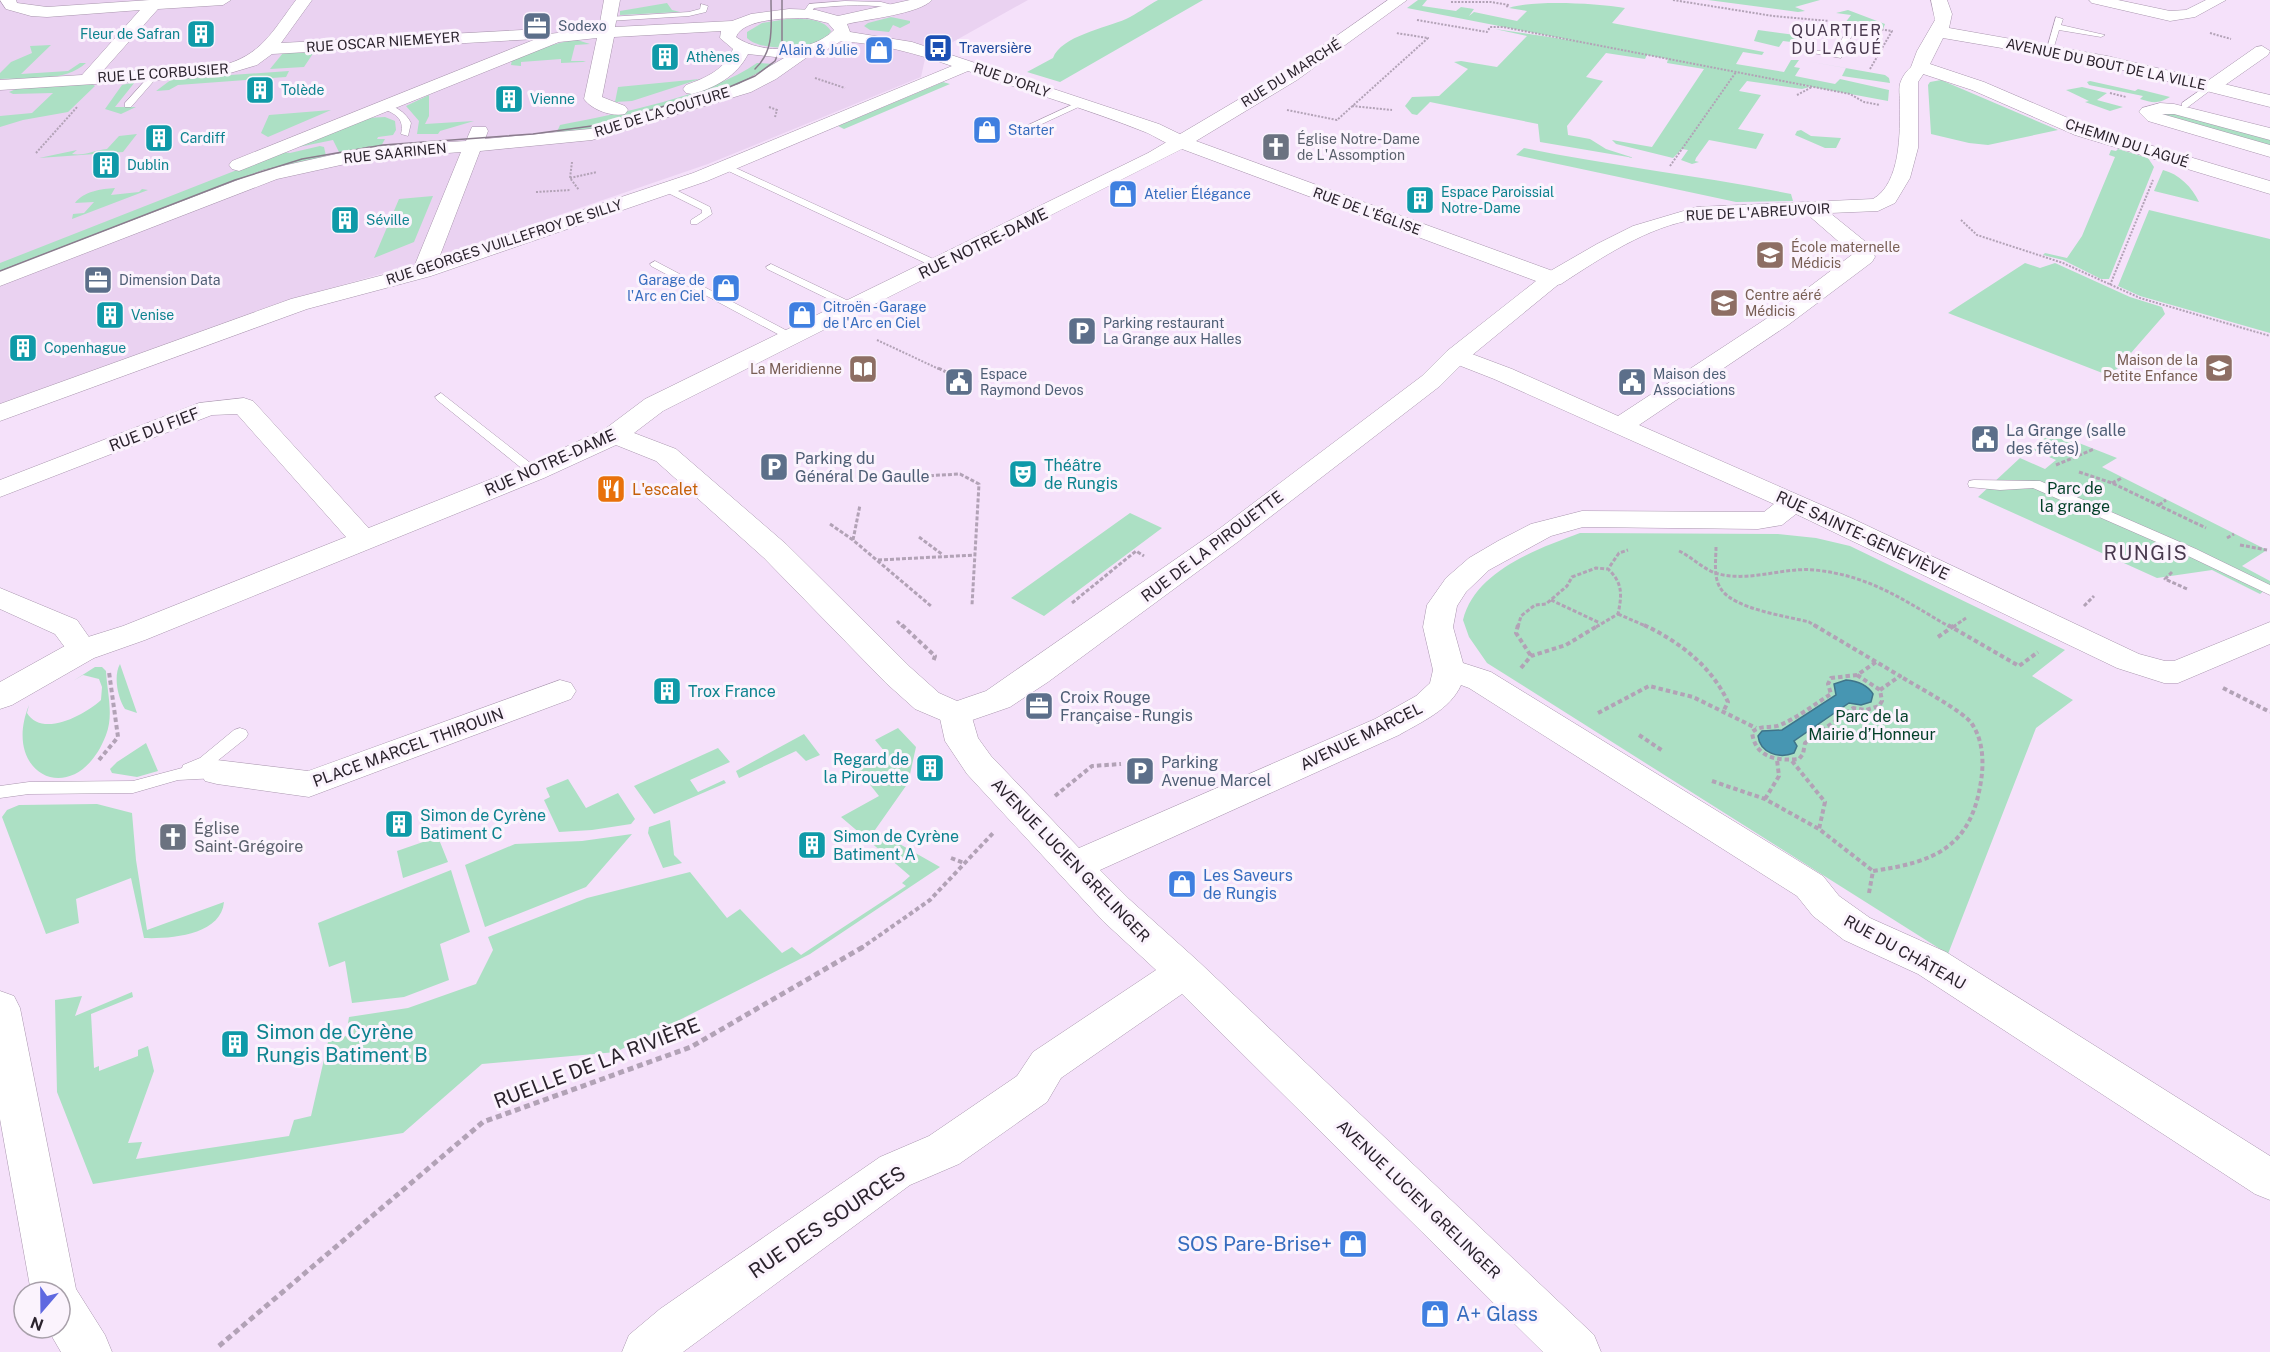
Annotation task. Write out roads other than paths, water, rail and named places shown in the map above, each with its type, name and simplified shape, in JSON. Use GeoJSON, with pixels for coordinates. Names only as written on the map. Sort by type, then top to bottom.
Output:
{"type":"FeatureCollection","features":[{"type":"Feature","properties":{"kind":"street"},"geometry":{"type":"LineString","coordinates":[[8,0],[10,6],[31,11],[223,0]]}},
{"type":"Feature","properties":{"kind":"street","name":"RUE OSCAR NIEMEYER"},"geometry":{"type":"LineString","coordinates":[[269,49],[304,0]]}},
{"type":"Feature","properties":{"kind":"street"},"geometry":{"type":"LineString","coordinates":[[612,0],[594,99],[602,105],[619,110]]}},
{"type":"Feature","properties":{"kind":"street"},"geometry":{"type":"LineString","coordinates":[[735,26],[729,32],[728,38],[732,44],[742,48],[768,52],[807,50],[821,46],[838,29],[924,0]]}},
{"type":"Feature","properties":{"kind":"street","name":"RUE DU MARCHÉ"},"geometry":{"type":"LineString","coordinates":[[1181,142],[1291,76],[1399,0]]}},
{"type":"Feature","properties":{"kind":"street"},"geometry":{"type":"LineString","coordinates":[[1920,67],[1926,51],[1940,32],[1945,17],[1939,0]]}},
{"type":"Feature","properties":{"kind":"street"},"geometry":{"type":"LineString","coordinates":[[2097,0],[2170,16],[2189,14],[2218,0]]}},
{"type":"Feature","properties":{"kind":"street","name":"RUE LE CORBUSIER"},"geometry":{"type":"LineString","coordinates":[[87,79],[155,3]]}},
{"type":"Feature","properties":{"kind":"street","name":"RUE D'ORLY"},"geometry":{"type":"LineString","coordinates":[[735,26],[748,13],[806,14],[838,29],[897,43],[968,65],[1152,128],[1181,142]]}},
{"type":"Feature","properties":{"kind":"street"},"geometry":{"type":"LineString","coordinates":[[225,171],[556,37],[608,25],[735,26]]}},
{"type":"Feature","properties":{"kind":"street","name":"AVENUE DU BOUT DE LA VILLE"},"geometry":{"type":"LineString","coordinates":[[1940,32],[2049,50],[2270,101]]}},
{"type":"Feature","properties":{"kind":"street","name":"RUE OSCAR NIEMEYER"},"geometry":{"type":"LineString","coordinates":[[269,49],[536,33],[556,37]]}},
{"type":"Feature","properties":{"kind":"street"},"geometry":{"type":"LineString","coordinates":[[560,121],[619,110],[711,82],[729,71],[739,60],[742,48]]}},
{"type":"Feature","properties":{"kind":"street","name":"RUE LE CORBUSIER"},"geometry":{"type":"LineString","coordinates":[[0,84],[155,75],[239,67],[255,61],[269,49]]}},
{"type":"Feature","properties":{"kind":"street","name":"RUE DE LA COUTURE"},"geometry":{"type":"LineString","coordinates":[[471,146],[550,140],[592,134],[626,125],[745,87],[778,71],[807,50]]}},
{"type":"Feature","properties":{"kind":"street"},"geometry":{"type":"LineString","coordinates":[[2212,86],[2262,51]]}},
{"type":"Feature","properties":{"kind":"street","name":"RUE GEORGES VUILLEFROY DE SILLY"},"geometry":{"type":"LineString","coordinates":[[0,413],[299,304],[423,271],[665,189],[925,85],[968,65]]}},
{"type":"Feature","properties":{"kind":"street","name":"RUE DE L'ABREUVOIR"},"geometry":{"type":"LineString","coordinates":[[1456,356],[1553,279],[1651,226],[1672,218],[1697,213],[1878,205],[1888,199],[1900,178],[1909,148],[1909,82],[1920,67]]}},
{"type":"Feature","properties":{"kind":"street","name":"CHEMIN DU LAGUÉ"},"geometry":{"type":"LineString","coordinates":[[1920,67],[1978,86],[2082,131],[2270,188]]}},
{"type":"Feature","properties":{"kind":"street"},"geometry":{"type":"LineString","coordinates":[[2270,134],[2174,109],[2160,108],[2148,112],[2154,117],[2270,151]]}},
{"type":"Feature","properties":{"kind":"street"},"geometry":{"type":"LineString","coordinates":[[423,271],[478,131],[500,125]]}},
{"type":"Feature","properties":{"kind":"street","name":"RUE NOTRE-DAME"},"geometry":{"type":"LineString","coordinates":[[0,697],[83,650],[134,633],[534,472],[615,435],[654,405],[1155,157],[1181,142]]}},
{"type":"Feature","properties":{"kind":"street","name":"RUE DE L'ÉGLISE"},"geometry":{"type":"LineString","coordinates":[[1181,142],[1553,279]]}},
{"type":"Feature","properties":{"kind":"street","name":"RUE SAARINEN"},"geometry":{"type":"LineString","coordinates":[[0,279],[272,174],[368,153],[471,146]]}},
{"type":"Feature","properties":{"kind":"street"},"geometry":{"type":"LineString","coordinates":[[1620,426],[1780,320],[1864,258],[1864,252],[1813,209]]}},
{"type":"Feature","properties":{"kind":"street","name":"RUE SAINTE-GENEVIÈVE"},"geometry":{"type":"LineString","coordinates":[[1456,356],[1503,374],[1793,503],[2128,662],[2164,672],[2178,672],[2270,632]]}},
{"type":"Feature","properties":{"kind":"street","name":"RUE DE LA PIROUETTE"},"geometry":{"type":"LineString","coordinates":[[955,714],[998,699],[1139,600],[1431,381],[1456,356]]}},
{"type":"Feature","properties":{"kind":"street","name":"RUE DU FIEF"},"geometry":{"type":"LineString","coordinates":[[0,489],[208,408],[244,406],[364,540]]}},
{"type":"Feature","properties":{"kind":"street"},"geometry":{"type":"LineString","coordinates":[[615,435],[666,455],[775,551],[898,675],[927,701],[955,714]]}},
{"type":"Feature","properties":{"kind":"street"},"geometry":{"type":"LineString","coordinates":[[1449,670],[1438,627],[1442,605],[1456,585],[1479,564],[1541,530],[1582,519],[1758,521],[1772,519],[1793,503]]}},
{"type":"Feature","properties":{"kind":"street"},"geometry":{"type":"LineString","coordinates":[[0,597],[66,627],[83,650]]}},
{"type":"Feature","properties":{"kind":"street","name":"AVENUE MARCEL"},"geometry":{"type":"LineString","coordinates":[[1074,866],[1387,727],[1427,704],[1444,687],[1449,670]]}},
{"type":"Feature","properties":{"kind":"street","name":"RUE DU CHÂTEAU"},"geometry":{"type":"LineString","coordinates":[[1449,670],[1480,680],[1810,886],[1826,906],[1850,923],[1932,963],[2270,1180]]}},
{"type":"Feature","properties":{"kind":"street","name":"PLACE MARCEL THIROUIN"},"geometry":{"type":"LineString","coordinates":[[217,772],[309,784],[560,691]]}},
{"type":"Feature","properties":{"kind":"street","name":"AVENUE LUCIEN GRELINGER"},"geometry":{"type":"LineString","coordinates":[[955,714],[962,741],[979,765],[1116,910],[1184,972],[1577,1352]]}},
{"type":"Feature","properties":{"kind":"street","name":"RUE DES SOURCES"},"geometry":{"type":"LineString","coordinates":[[646,1352],[677,1326],[895,1172],[944,1150],[1032,1089],[1047,1065],[1184,972]]}},
{"type":"Feature","properties":{"kind":"street"},"geometry":{"type":"LineString","coordinates":[[0,1008],[52,1280]]}},
{"type":"Feature","properties":{"kind":"street"},"geometry":{"type":"LineString","coordinates":[[72,1325],[88,1352]]}},
{"type":"Feature","properties":{"kind":"lane"},"geometry":{"type":"LineString","coordinates":[[806,14],[812,6],[829,4],[886,2],[900,8]]}},
{"type":"Feature","properties":{"kind":"lane"},"geometry":{"type":"LineString","coordinates":[[608,25],[689,14],[703,10],[704,6]]}},
{"type":"Feature","properties":{"kind":"lane"},"geometry":{"type":"LineString","coordinates":[[2049,50],[2058,23],[2101,35]]}},
{"type":"Feature","properties":{"kind":"lane"},"geometry":{"type":"LineString","coordinates":[[1805,51],[1838,56],[1851,29]]}},
{"type":"Feature","properties":{"kind":"lane"},"geometry":{"type":"LineString","coordinates":[[128,105],[155,75]]}},
{"type":"Feature","properties":{"kind":"lane"},"geometry":{"type":"LineString","coordinates":[[2185,105],[2212,86]]}},
{"type":"Feature","properties":{"kind":"lane"},"geometry":{"type":"LineString","coordinates":[[1013,134],[1082,104]]}},
{"type":"Feature","properties":{"kind":"lane"},"geometry":{"type":"LineString","coordinates":[[384,106],[399,112],[407,120],[408,127],[405,134]]}},
{"type":"Feature","properties":{"kind":"lane"},"geometry":{"type":"LineString","coordinates":[[727,166],[938,265]]}},
{"type":"Feature","properties":{"kind":"lane"},"geometry":{"type":"LineString","coordinates":[[665,189],[706,209],[707,214],[694,222]]}},
{"type":"Feature","properties":{"kind":"lane"},"geometry":{"type":"LineString","coordinates":[[655,264],[791,337]]}},
{"type":"Feature","properties":{"kind":"lane"},"geometry":{"type":"LineString","coordinates":[[771,267],[853,307]]}},
{"type":"Feature","properties":{"kind":"lane"},"geometry":{"type":"LineString","coordinates":[[441,397],[534,472]]}},
{"type":"Feature","properties":{"kind":"lane"},"geometry":{"type":"LineString","coordinates":[[1974,484],[2000,486],[2035,484],[2191,552],[2270,591]]}},
{"type":"Feature","properties":{"kind":"lane"},"geometry":{"type":"LineString","coordinates":[[0,792],[29,788],[133,786],[178,774],[206,762],[240,734]]}},
{"type":"Feature","properties":{"kind":"lane"},"geometry":{"type":"LineString","coordinates":[[178,774],[217,772]]}},
{"type":"Feature","properties":{"kind":"water"},"geometry":{"type":"Polygon","coordinates":[[[1846,680],[1865,685],[1873,694],[1871,702],[1861,705],[1849,703],[1794,741],[1797,746],[1794,753],[1777,755],[1762,747],[1758,736],[1762,731],[1782,730],[1836,695],[1834,684],[1846,680]]]}},
{"type":"Feature","properties":{"kind":"tram line"},"geometry":{"type":"LineString","coordinates":[[755,69],[769,46],[771,0]]}},
{"type":"Feature","properties":{"kind":"tram line"},"geometry":{"type":"LineString","coordinates":[[0,271],[235,180],[302,159],[383,145],[533,134],[599,125],[727,88],[755,76],[775,61],[782,44],[782,0]]}},
{"type":"Feature","properties":{"kind":"place","name":"Sodexo"},"geometry":{"type":"Point","coordinates":[537,26]}},
{"type":"Feature","properties":{"kind":"place","name":"Fleur de Safran"},"geometry":{"type":"Point","coordinates":[201,34]}},
{"type":"Feature","properties":{"kind":"place","name":"Traversière"},"geometry":{"type":"Point","coordinates":[938,48]}},
{"type":"Feature","properties":{"kind":"place","name":"Alain & Julie"},"geometry":{"type":"Point","coordinates":[879,50]}},
{"type":"Feature","properties":{"kind":"place","name":"Athènes"},"geometry":{"type":"Point","coordinates":[665,57]}},
{"type":"Feature","properties":{"kind":"place","name":"Tolède"},"geometry":{"type":"Point","coordinates":[260,90]}},
{"type":"Feature","properties":{"kind":"place","name":"Vienne"},"geometry":{"type":"Point","coordinates":[509,99]}},
{"type":"Feature","properties":{"kind":"place","name":"Starter"},"geometry":{"type":"Point","coordinates":[987,130]}},
{"type":"Feature","properties":{"kind":"place","name":"Cardiff"},"geometry":{"type":"Point","coordinates":[159,138]}},
{"type":"Feature","properties":{"kind":"place","name":"Église Notre-Dame de L'Assomption"},"geometry":{"type":"Point","coordinates":[1276,147]}},
{"type":"Feature","properties":{"kind":"place","name":"Dublin"},"geometry":{"type":"Point","coordinates":[106,165]}},
{"type":"Feature","properties":{"kind":"place","name":"Atelier Élégance"},"geometry":{"type":"Point","coordinates":[1123,194]}},
{"type":"Feature","properties":{"kind":"place","name":"Espace Paroissial Notre-Dame"},"geometry":{"type":"Point","coordinates":[1420,200]}},
{"type":"Feature","properties":{"kind":"place","name":"Séville"},"geometry":{"type":"Point","coordinates":[345,220]}},
{"type":"Feature","properties":{"kind":"place","name":"École maternelle Médicis"},"geometry":{"type":"Point","coordinates":[1770,255]}},
{"type":"Feature","properties":{"kind":"place","name":"Dimension Data"},"geometry":{"type":"Point","coordinates":[98,280]}},
{"type":"Feature","properties":{"kind":"place","name":"Garage de l'Arc en Ciel"},"geometry":{"type":"Point","coordinates":[726,288]}},
{"type":"Feature","properties":{"kind":"place","name":"Centre aéré Médicis"},"geometry":{"type":"Point","coordinates":[1724,303]}},
{"type":"Feature","properties":{"kind":"place","name":"Venise"},"geometry":{"type":"Point","coordinates":[110,315]}},
{"type":"Feature","properties":{"kind":"place","name":"Citroën - Garage de l'Arc en Ciel"},"geometry":{"type":"Point","coordinates":[802,315]}},
{"type":"Feature","properties":{"kind":"place","name":"Parking restaurant La Grange aux Halles"},"geometry":{"type":"Point","coordinates":[1082,331]}},
{"type":"Feature","properties":{"kind":"place","name":"Copenhague"},"geometry":{"type":"Point","coordinates":[23,348]}},
{"type":"Feature","properties":{"kind":"place","name":"Maison de la Petite Enfance"},"geometry":{"type":"Point","coordinates":[2219,368]}},
{"type":"Feature","properties":{"kind":"place","name":"La Meridienne"},"geometry":{"type":"Point","coordinates":[863,369]}},
{"type":"Feature","properties":{"kind":"place","name":"Espace Raymond Devos"},"geometry":{"type":"Point","coordinates":[959,382]}},
{"type":"Feature","properties":{"kind":"place","name":"Maison des Associations"},"geometry":{"type":"Point","coordinates":[1632,382]}},
{"type":"Feature","properties":{"kind":"place","name":"La Grange (salle des fêtes)"},"geometry":{"type":"Point","coordinates":[1985,439]}},
{"type":"Feature","properties":{"kind":"place","name":"Parking du Général De Gaulle"},"geometry":{"type":"Point","coordinates":[774,467]}},
{"type":"Feature","properties":{"kind":"place","name":"Théâtre de Rungis"},"geometry":{"type":"Point","coordinates":[1023,474]}},
{"type":"Feature","properties":{"kind":"place","name":"L'escalet"},"geometry":{"type":"Point","coordinates":[611,489]}},
{"type":"Feature","properties":{"kind":"place","name":"Trox France"},"geometry":{"type":"Point","coordinates":[667,691]}},
{"type":"Feature","properties":{"kind":"place","name":"Croix Rouge Française - Rungis"},"geometry":{"type":"Point","coordinates":[1039,706]}},
{"type":"Feature","properties":{"kind":"place","name":"Regard de la Pirouette"},"geometry":{"type":"Point","coordinates":[930,768]}},
{"type":"Feature","properties":{"kind":"place","name":"Parking Avenue Marcel"},"geometry":{"type":"Point","coordinates":[1140,771]}},
{"type":"Feature","properties":{"kind":"place","name":"Simon de Cyrène Batiment C"},"geometry":{"type":"Point","coordinates":[399,824]}},
{"type":"Feature","properties":{"kind":"place","name":"Église Saint-Grégoire"},"geometry":{"type":"Point","coordinates":[173,837]}},
{"type":"Feature","properties":{"kind":"place","name":"Simon de Cyrène Batiment A"},"geometry":{"type":"Point","coordinates":[812,845]}},
{"type":"Feature","properties":{"kind":"place","name":"Les Saveurs de Rungis"},"geometry":{"type":"Point","coordinates":[1182,884]}},
{"type":"Feature","properties":{"kind":"place","name":"Simon de Cyrène Rungis Batiment B"},"geometry":{"type":"Point","coordinates":[235,1044]}},
{"type":"Feature","properties":{"kind":"place","name":"SOS Pare-Brise+"},"geometry":{"type":"Point","coordinates":[1353,1244]}},
{"type":"Feature","properties":{"kind":"place","name":"A+ Glass"},"geometry":{"type":"Point","coordinates":[1435,1314]}},
{"type":"Feature","properties":{"kind":"district","name":"QUARTIER DU LAGUÉ"},"geometry":{"type":"Point","coordinates":[1837,39]}},
{"type":"Feature","properties":{"kind":"district","name":"RUNGIS"},"geometry":{"type":"Point","coordinates":[2146,553]}},
{"type":"Feature","properties":{"kind":"park label","name":"Parc de la grange"},"geometry":{"type":"Point","coordinates":[2075,497]}},
{"type":"Feature","properties":{"kind":"park label","name":"Parc de la Mairie d’Honneur"},"geometry":{"type":"Point","coordinates":[1872,725]}}]}
